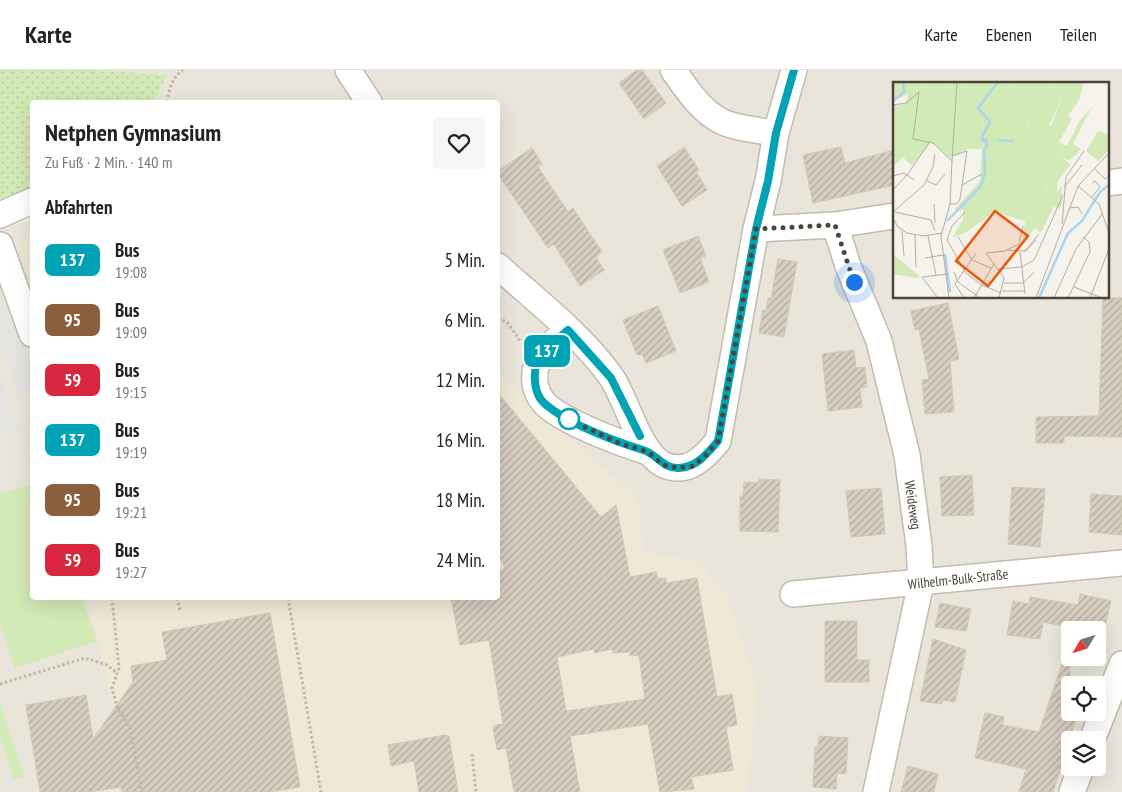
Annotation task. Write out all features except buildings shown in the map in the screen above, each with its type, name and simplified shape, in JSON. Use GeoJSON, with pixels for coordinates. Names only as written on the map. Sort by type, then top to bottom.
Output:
{"type":"FeatureCollection","features":[{"type":"Feature","properties":{"kind":"street"},"geometry":{"type":"LineString","coordinates":[[348,70],[368,100]]}},
{"type":"Feature","properties":{"kind":"street"},"geometry":{"type":"LineString","coordinates":[[673,70],[709,114],[729,125],[776,133]]}},
{"type":"Feature","properties":{"kind":"street"},"geometry":{"type":"LineString","coordinates":[[500,268],[568,330],[611,378],[648,452],[663,465],[677,468],[693,466],[718,441],[756,229],[768,181],[776,133],[794,70]]}},
{"type":"Feature","properties":{"kind":"street"},"geometry":{"type":"LineString","coordinates":[[0,215],[30,202]]}},
{"type":"Feature","properties":{"kind":"street"},"geometry":{"type":"LineString","coordinates":[[756,229],[835,225],[893,216]]}},
{"type":"Feature","properties":{"kind":"street","name":"Weideweg"},"geometry":{"type":"LineString","coordinates":[[835,225],[848,266],[879,342],[907,455],[919,546],[921,583],[876,792]]}},
{"type":"Feature","properties":{"kind":"street"},"geometry":{"type":"LineString","coordinates":[[0,245],[30,328]]}},
{"type":"Feature","properties":{"kind":"street"},"geometry":{"type":"LineString","coordinates":[[568,330],[538,362],[536,388],[542,402],[571,420],[616,442],[648,452]]}},
{"type":"Feature","properties":{"kind":"street","name":"Wilhelm-Bulk-Straße"},"geometry":{"type":"LineString","coordinates":[[793,594],[1122,563]]}},
{"type":"Feature","properties":{"kind":"street"},"geometry":{"type":"LineString","coordinates":[[1096,731],[1122,664]]}},
{"type":"Feature","properties":{"kind":"street"},"geometry":{"type":"LineString","coordinates":[[1072,792],[1078,776]]}},
{"type":"Feature","properties":{"kind":"path"},"geometry":{"type":"LineString","coordinates":[[167,100],[169,87],[178,74],[184,70]]}},
{"type":"Feature","properties":{"kind":"path"},"geometry":{"type":"LineString","coordinates":[[500,319],[507,322],[538,362]]}},
{"type":"Feature","properties":{"kind":"path"},"geometry":{"type":"LineString","coordinates":[[112,600],[119,668],[112,688],[114,700],[130,728],[142,792]]}},
{"type":"Feature","properties":{"kind":"path"},"geometry":{"type":"LineString","coordinates":[[178,600],[180,610]]}},
{"type":"Feature","properties":{"kind":"path"},"geometry":{"type":"LineString","coordinates":[[288,600],[321,792]]}},
{"type":"Feature","properties":{"kind":"path"},"geometry":{"type":"LineString","coordinates":[[0,684],[85,658],[107,665],[117,673]]}},
{"type":"Feature","properties":{"kind":"path"},"geometry":{"type":"LineString","coordinates":[[472,754],[476,792]]}},
{"type":"Feature","properties":{"kind":"shaded area"},"geometry":{"type":"Polygon","coordinates":[[[95,70],[1122,70],[1122,792],[0,792],[0,228],[30,220],[30,600],[500,600],[500,100],[156,100],[166,75],[95,70]]]}},
{"type":"Feature","properties":{"kind":"shaded area"},"geometry":{"type":"Polygon","coordinates":[[[30,233],[30,275],[19,246],[30,233]]]}},
{"type":"Feature","properties":{"kind":"shaded area"},"geometry":{"type":"Polygon","coordinates":[[[11,303],[30,359],[30,392],[20,396],[0,342],[0,307],[11,303]]]}},
{"type":"Feature","properties":{"kind":"shaded area"},"geometry":{"type":"Polygon","coordinates":[[[500,373],[638,499],[643,552],[699,561],[727,597],[758,691],[747,792],[133,792],[88,600],[500,600],[500,373]]]}},
{"type":"Feature","properties":{"kind":"shaded area"},"geometry":{"type":"Polygon","coordinates":[[[0,376],[18,427],[0,433],[0,376]]]}},
{"type":"Feature","properties":{"kind":"green space"},"geometry":{"type":"Polygon","coordinates":[[[0,70],[95,70],[167,75],[155,100],[30,100],[30,188],[0,199],[0,70]]]}},
{"type":"Feature","properties":{"kind":"green space"},"geometry":{"type":"Polygon","coordinates":[[[30,485],[30,600],[83,600],[97,641],[15,668],[0,623],[0,494],[30,485]]]}},
{"type":"Feature","properties":{"kind":"green space"},"geometry":{"type":"Polygon","coordinates":[[[0,702],[24,777],[14,780],[0,736],[0,702]]]}},
{"type":"Feature","properties":{"kind":"bus line","name":"137"},"geometry":{"type":"LineString","coordinates":[[640,436],[626,404],[611,378],[568,330],[549,348],[538,362],[535,377],[536,388],[542,402],[571,420],[616,442],[648,452],[663,465],[677,468],[693,466],[705,456],[718,441],[756,229],[768,181],[776,133],[794,70]]}},
{"type":"Feature","properties":{"kind":"route"},"geometry":{"type":"LineString","coordinates":[[569,419],[616,442],[648,452],[663,465],[677,468],[693,466],[718,441],[756,229],[835,225],[854,282]]}}]}
